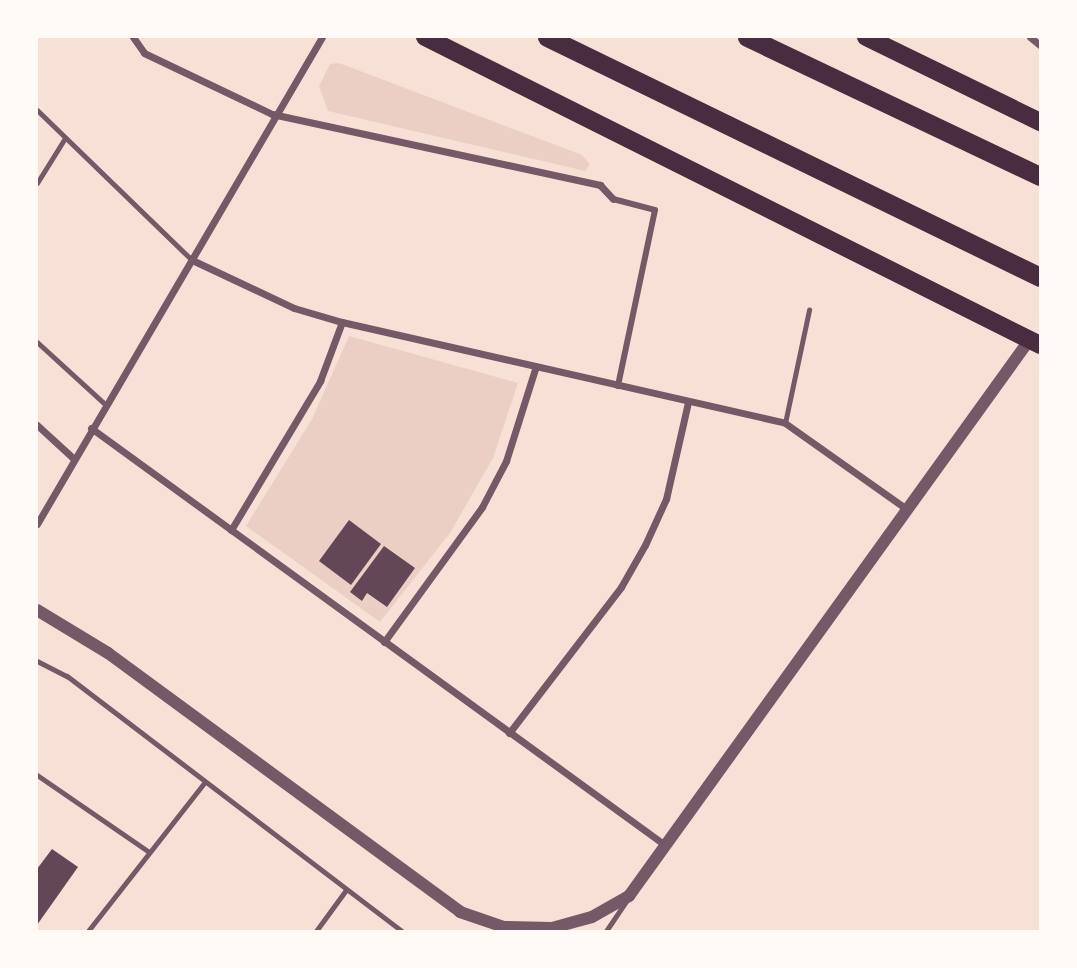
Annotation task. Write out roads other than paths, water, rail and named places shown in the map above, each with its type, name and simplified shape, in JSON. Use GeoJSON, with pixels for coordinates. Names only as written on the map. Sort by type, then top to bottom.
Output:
{"type":"FeatureCollection","features":[{"type":"Feature","properties":{"kind":"highway"},"geometry":{"type":"LineString","coordinates":[[547,37],[1040,277]]}},
{"type":"Feature","properties":{"kind":"highway"},"geometry":{"type":"LineString","coordinates":[[747,37],[1040,176]]}},
{"type":"Feature","properties":{"kind":"main road"},"geometry":{"type":"LineString","coordinates":[[425,37],[1035,342]]}},
{"type":"Feature","properties":{"kind":"main road"},"geometry":{"type":"LineString","coordinates":[[866,37],[1040,122]]}},
{"type":"Feature","properties":{"kind":"street"},"geometry":{"type":"LineString","coordinates":[[133,37],[144,53],[272,114],[600,184],[613,199],[655,210],[618,386]]}},
{"type":"Feature","properties":{"kind":"street"},"geometry":{"type":"LineString","coordinates":[[37,524],[73,458],[192,260],[272,114],[322,37]]}},
{"type":"Feature","properties":{"kind":"street"},"geometry":{"type":"LineString","coordinates":[[1030,37],[1040,46]]}},
{"type":"Feature","properties":{"kind":"street"},"geometry":{"type":"LineString","coordinates":[[192,260],[294,308],[342,322],[535,369],[785,423],[905,509]]}},
{"type":"Feature","properties":{"kind":"street"},"geometry":{"type":"LineString","coordinates":[[231,530],[320,381],[342,322]]}},
{"type":"Feature","properties":{"kind":"street"},"geometry":{"type":"LineString","coordinates":[[37,610],[107,653],[460,912],[504,927],[552,928],[592,917],[629,896],[905,509],[1035,342]]}},
{"type":"Feature","properties":{"kind":"street"},"geometry":{"type":"LineString","coordinates":[[384,642],[482,507],[506,461],[535,369]]}},
{"type":"Feature","properties":{"kind":"street"},"geometry":{"type":"LineString","coordinates":[[509,733],[621,587],[645,545],[666,499],[688,402]]}},
{"type":"Feature","properties":{"kind":"street"},"geometry":{"type":"LineString","coordinates":[[37,425],[73,458]]}},
{"type":"Feature","properties":{"kind":"street"},"geometry":{"type":"LineString","coordinates":[[91,429],[665,845]]}},
{"type":"Feature","properties":{"kind":"lane"},"geometry":{"type":"LineString","coordinates":[[37,110],[192,260]]}},
{"type":"Feature","properties":{"kind":"lane"},"geometry":{"type":"LineString","coordinates":[[37,183],[65,138]]}},
{"type":"Feature","properties":{"kind":"lane"},"geometry":{"type":"LineString","coordinates":[[785,423],[809,310]]}},
{"type":"Feature","properties":{"kind":"lane"},"geometry":{"type":"LineString","coordinates":[[37,342],[105,404]]}},
{"type":"Feature","properties":{"kind":"lane"},"geometry":{"type":"LineString","coordinates":[[37,661],[67,676],[402,931]]}},
{"type":"Feature","properties":{"kind":"lane"},"geometry":{"type":"LineString","coordinates":[[37,775],[149,852]]}},
{"type":"Feature","properties":{"kind":"lane"},"geometry":{"type":"LineString","coordinates":[[88,931],[205,782]]}},
{"type":"Feature","properties":{"kind":"lane"},"geometry":{"type":"LineString","coordinates":[[316,931],[346,890]]}},
{"type":"Feature","properties":{"kind":"lane"},"geometry":{"type":"LineString","coordinates":[[606,931],[629,896]]}}]}
